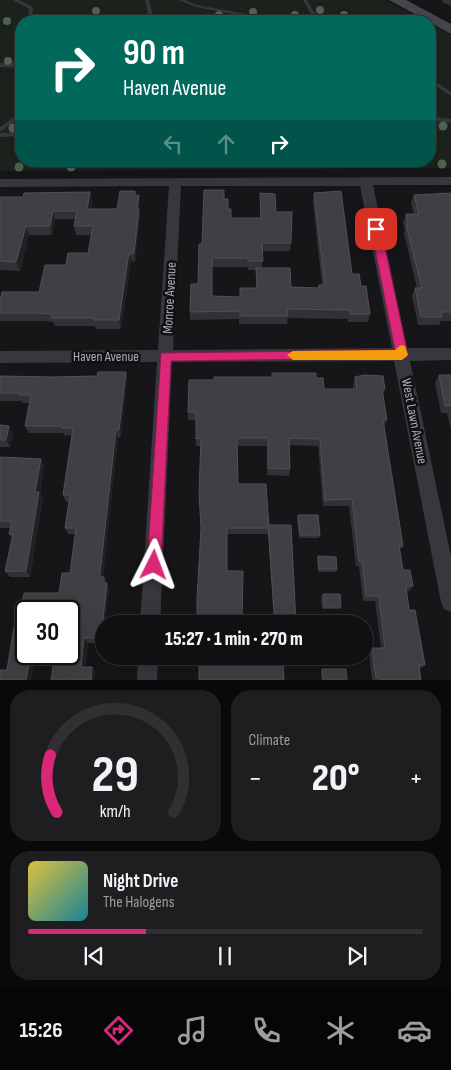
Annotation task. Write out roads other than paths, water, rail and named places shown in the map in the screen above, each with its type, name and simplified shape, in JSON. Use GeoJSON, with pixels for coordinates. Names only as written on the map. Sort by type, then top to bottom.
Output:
{"type":"FeatureCollection","features":[{"type":"Feature","properties":{"kind":"street"},"geometry":{"type":"LineString","coordinates":[[396,0],[424,15]]}},
{"type":"Feature","properties":{"kind":"street"},"geometry":{"type":"LineString","coordinates":[[436,22],[451,30]]}},
{"type":"Feature","properties":{"kind":"street"},"geometry":{"type":"LineString","coordinates":[[0,183],[451,181]]}},
{"type":"Feature","properties":{"kind":"street","name":"Monroe Avenue"},"geometry":{"type":"LineString","coordinates":[[151,615],[175,182]]}},
{"type":"Feature","properties":{"kind":"street","name":"West Lawn Avenue"},"geometry":{"type":"LineString","coordinates":[[366,182],[451,602]]}},
{"type":"Feature","properties":{"kind":"street","name":"Haven Avenue"},"geometry":{"type":"LineString","coordinates":[[0,357],[451,354]]}},
{"type":"Feature","properties":{"kind":"street"},"geometry":{"type":"LineString","coordinates":[[147,680],[148,665]]}},
{"type":"Feature","properties":{"kind":"lane"},"geometry":{"type":"LineString","coordinates":[[15,0],[31,8]]}},
{"type":"Feature","properties":{"kind":"lane"},"geometry":{"type":"LineString","coordinates":[[30,15],[31,8],[35,0]]}},
{"type":"Feature","properties":{"kind":"lane"},"geometry":{"type":"LineString","coordinates":[[147,0],[151,15]]}},
{"type":"Feature","properties":{"kind":"lane"},"geometry":{"type":"LineString","coordinates":[[181,0],[215,10],[244,15]]}},
{"type":"Feature","properties":{"kind":"lane"},"geometry":{"type":"LineString","coordinates":[[305,0],[314,15]]}},
{"type":"Feature","properties":{"kind":"lane"},"geometry":{"type":"LineString","coordinates":[[0,65],[14,65]]}},
{"type":"Feature","properties":{"kind":"lane"},"geometry":{"type":"LineString","coordinates":[[436,84],[451,94]]}},
{"type":"Feature","properties":{"kind":"lane"},"geometry":{"type":"LineString","coordinates":[[0,130],[15,119]]}},
{"type":"Feature","properties":{"kind":"lane"},"geometry":{"type":"LineString","coordinates":[[436,119],[451,119]]}},
{"type":"Feature","properties":{"kind":"lane"},"geometry":{"type":"LineString","coordinates":[[0,135],[15,134]]}}]}
